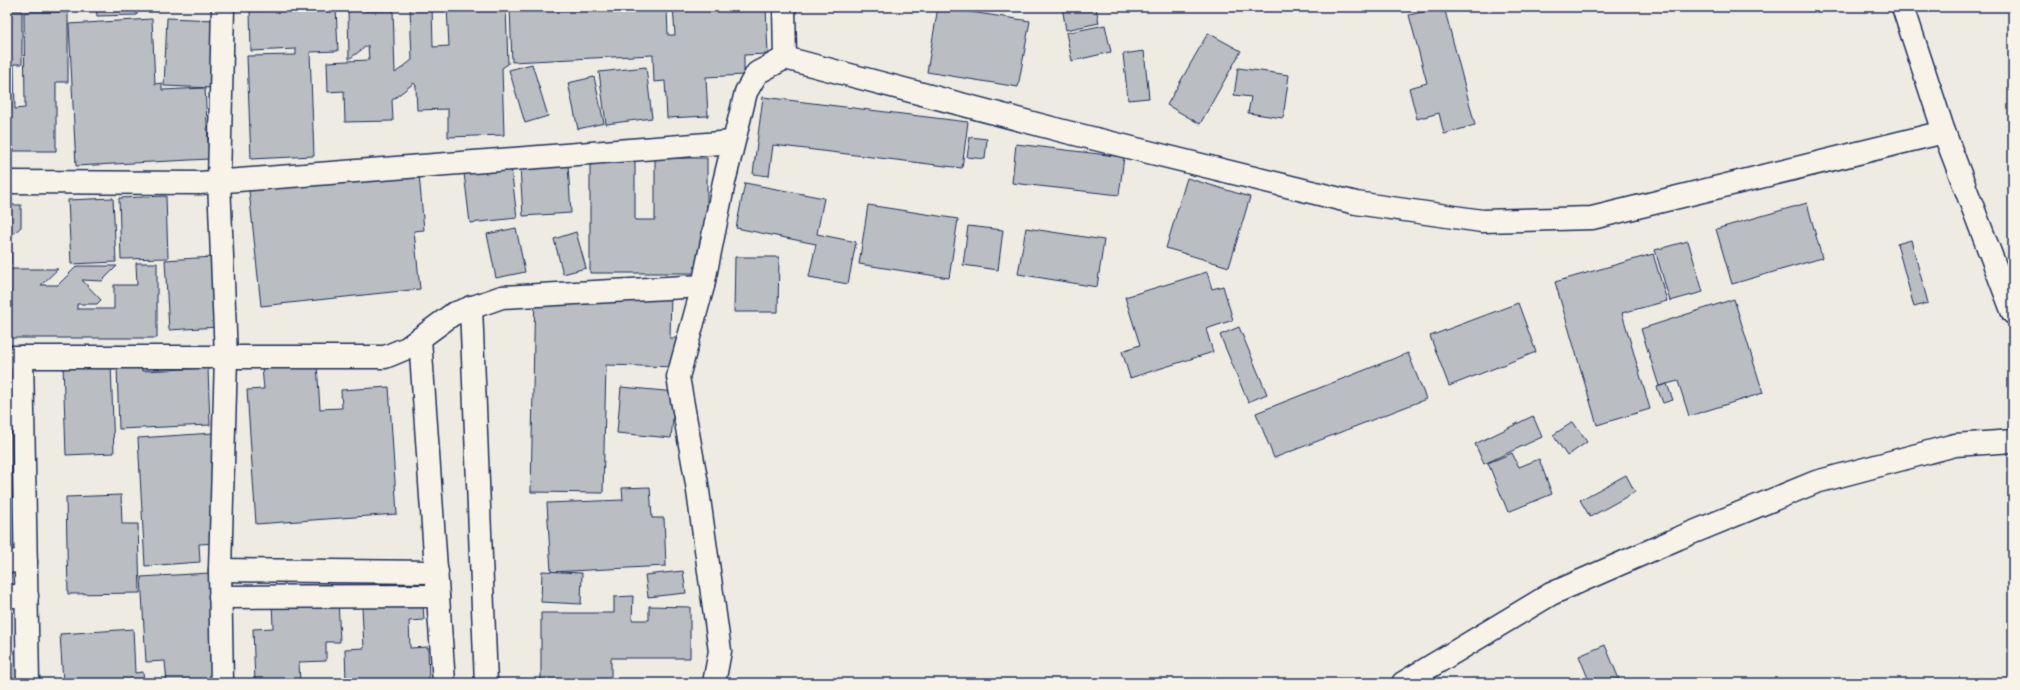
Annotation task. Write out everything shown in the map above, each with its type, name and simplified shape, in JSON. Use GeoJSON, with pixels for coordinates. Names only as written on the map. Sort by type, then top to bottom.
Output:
{"type":"FeatureCollection","features":[{"type":"Feature","properties":{"kind":"street"},"geometry":{"type":"LineString","coordinates":[[222,683],[220,570],[226,357],[219,181],[224,7]]}},
{"type":"Feature","properties":{"kind":"street"},"geometry":{"type":"LineString","coordinates":[[784,7],[785,58]]}},
{"type":"Feature","properties":{"kind":"street"},"geometry":{"type":"LineString","coordinates":[[1903,7],[1944,132],[2013,313]]}},
{"type":"Feature","properties":{"kind":"street"},"geometry":{"type":"LineString","coordinates":[[714,683],[720,651],[697,484],[678,377],[703,286],[733,142],[746,92],[757,73],[785,58],[1063,131],[1356,203],[1482,221],[1592,218],[1944,132]]}},
{"type":"Feature","properties":{"kind":"street"},"geometry":{"type":"LineString","coordinates":[[7,182],[200,183],[733,142]]}},
{"type":"Feature","properties":{"kind":"street"},"geometry":{"type":"LineString","coordinates":[[28,683],[17,596],[15,357],[385,356],[407,348],[453,314],[502,297],[703,286]]}},
{"type":"Feature","properties":{"kind":"street"},"geometry":{"type":"LineString","coordinates":[[471,307],[486,683]]}},
{"type":"Feature","properties":{"kind":"street"},"geometry":{"type":"LineString","coordinates":[[420,339],[444,683]]}},
{"type":"Feature","properties":{"kind":"street"},"geometry":{"type":"LineString","coordinates":[[1403,683],[1552,594],[1679,538],[1816,482],[1955,445],[2013,441]]}},
{"type":"Feature","properties":{"kind":"street"},"geometry":{"type":"LineString","coordinates":[[220,570],[437,572]]}},
{"type":"Feature","properties":{"kind":"street"},"geometry":{"type":"LineString","coordinates":[[220,597],[438,596]]}},
{"type":"Feature","properties":{"kind":"building"},"geometry":{"type":"Polygon","coordinates":[[[96,7],[137,7],[137,15],[97,16],[96,7]]]}},
{"type":"Feature","properties":{"kind":"building"},"geometry":{"type":"Polygon","coordinates":[[[336,7],[338,51],[310,52],[314,156],[251,159],[247,56],[296,55],[296,49],[251,51],[250,11],[336,7]]]}},
{"type":"Feature","properties":{"kind":"building"},"geometry":{"type":"Polygon","coordinates":[[[410,7],[432,7],[433,47],[449,46],[447,7],[506,7],[508,64],[502,68],[504,135],[448,137],[448,109],[417,110],[416,86],[414,83],[392,100],[393,121],[345,122],[344,91],[328,92],[327,62],[369,60],[368,45],[349,59],[348,8],[366,8],[366,11],[393,10],[395,73],[412,60],[410,7]]]}},
{"type":"Feature","properties":{"kind":"building"},"geometry":{"type":"Polygon","coordinates":[[[510,7],[667,7],[668,35],[675,35],[673,7],[766,7],[768,54],[744,55],[744,75],[706,77],[708,116],[667,118],[665,81],[654,82],[653,55],[512,62],[510,7]]]}},
{"type":"Feature","properties":{"kind":"building"},"geometry":{"type":"Polygon","coordinates":[[[938,7],[1030,21],[1018,87],[927,72],[938,7]]]}},
{"type":"Feature","properties":{"kind":"building"},"geometry":{"type":"Polygon","coordinates":[[[1062,7],[1096,7],[1099,23],[1066,30],[1062,7]]]}},
{"type":"Feature","properties":{"kind":"building"},"geometry":{"type":"Polygon","coordinates":[[[1444,7],[1475,125],[1444,134],[1439,113],[1417,119],[1409,88],[1427,83],[1409,15],[1444,7]]]}},
{"type":"Feature","properties":{"kind":"building"},"geometry":{"type":"Polygon","coordinates":[[[7,11],[22,11],[22,64],[14,64],[15,109],[25,108],[24,12],[68,12],[68,82],[56,82],[56,151],[7,151],[7,11]]]}},
{"type":"Feature","properties":{"kind":"building"},"geometry":{"type":"Polygon","coordinates":[[[167,18],[216,20],[213,88],[164,86],[167,18]]]}},
{"type":"Feature","properties":{"kind":"building"},"geometry":{"type":"Polygon","coordinates":[[[152,19],[155,84],[162,83],[162,90],[205,88],[209,159],[76,166],[69,24],[152,19]]]}},
{"type":"Feature","properties":{"kind":"building"},"geometry":{"type":"Polygon","coordinates":[[[1105,25],[1111,52],[1072,61],[1066,33],[1105,25]]]}},
{"type":"Feature","properties":{"kind":"building"},"geometry":{"type":"Polygon","coordinates":[[[1208,33],[1241,51],[1200,124],[1167,105],[1208,33]]]}},
{"type":"Feature","properties":{"kind":"building"},"geometry":{"type":"Polygon","coordinates":[[[1144,51],[1149,98],[1128,100],[1123,54],[1144,51]]]}},
{"type":"Feature","properties":{"kind":"building"},"geometry":{"type":"Polygon","coordinates":[[[532,64],[548,116],[525,123],[509,70],[532,64]]]}},
{"type":"Feature","properties":{"kind":"building"},"geometry":{"type":"Polygon","coordinates":[[[646,67],[652,118],[606,124],[599,72],[646,67]]]}},
{"type":"Feature","properties":{"kind":"building"},"geometry":{"type":"Polygon","coordinates":[[[1238,68],[1289,75],[1283,118],[1248,113],[1251,97],[1234,95],[1238,68]]]}},
{"type":"Feature","properties":{"kind":"building"},"geometry":{"type":"Polygon","coordinates":[[[594,77],[604,123],[578,129],[568,83],[594,77]]]}},
{"type":"Feature","properties":{"kind":"building"},"geometry":{"type":"Polygon","coordinates":[[[763,97],[968,122],[962,168],[773,145],[769,176],[753,174],[763,97]]]}},
{"type":"Feature","properties":{"kind":"building"},"geometry":{"type":"Polygon","coordinates":[[[970,137],[987,139],[985,159],[967,157],[970,137]]]}},
{"type":"Feature","properties":{"kind":"building"},"geometry":{"type":"Polygon","coordinates":[[[1016,144],[1124,157],[1119,195],[1012,183],[1016,144]]]}},
{"type":"Feature","properties":{"kind":"building"},"geometry":{"type":"Polygon","coordinates":[[[635,154],[635,220],[655,220],[655,158],[707,158],[707,227],[702,227],[702,273],[590,273],[590,155],[635,154]]]}},
{"type":"Feature","properties":{"kind":"building"},"geometry":{"type":"Polygon","coordinates":[[[418,163],[424,230],[414,231],[420,289],[261,306],[248,181],[418,163]]]}},
{"type":"Feature","properties":{"kind":"building"},"geometry":{"type":"Polygon","coordinates":[[[568,164],[571,213],[523,216],[520,167],[568,164]]]}},
{"type":"Feature","properties":{"kind":"building"},"geometry":{"type":"Polygon","coordinates":[[[511,167],[517,218],[470,223],[464,173],[511,167]]]}},
{"type":"Feature","properties":{"kind":"building"},"geometry":{"type":"Polygon","coordinates":[[[1187,178],[1250,197],[1229,267],[1166,248],[1187,178]]]}},
{"type":"Feature","properties":{"kind":"building"},"geometry":{"type":"Polygon","coordinates":[[[745,183],[824,198],[817,234],[856,242],[848,284],[809,277],[816,244],[736,228],[745,183]]]}},
{"type":"Feature","properties":{"kind":"building"},"geometry":{"type":"Polygon","coordinates":[[[166,196],[168,258],[121,259],[119,198],[166,196]]]}},
{"type":"Feature","properties":{"kind":"building"},"geometry":{"type":"Polygon","coordinates":[[[113,198],[116,262],[71,264],[68,200],[113,198]]]}},
{"type":"Feature","properties":{"kind":"building"},"geometry":{"type":"Polygon","coordinates":[[[1807,203],[1822,258],[1732,284],[1716,229],[1807,203]]]}},
{"type":"Feature","properties":{"kind":"building"},"geometry":{"type":"Polygon","coordinates":[[[7,205],[21,205],[21,227],[11,236],[11,264],[7,264],[7,205]]]}},
{"type":"Feature","properties":{"kind":"building"},"geometry":{"type":"Polygon","coordinates":[[[868,205],[958,219],[949,278],[859,264],[868,205]]]}},
{"type":"Feature","properties":{"kind":"building"},"geometry":{"type":"Polygon","coordinates":[[[968,226],[1003,230],[998,270],[963,265],[968,226]]]}},
{"type":"Feature","properties":{"kind":"building"},"geometry":{"type":"Polygon","coordinates":[[[516,228],[525,272],[496,278],[487,234],[516,228]]]}},
{"type":"Feature","properties":{"kind":"building"},"geometry":{"type":"Polygon","coordinates":[[[1026,228],[1104,240],[1097,287],[1018,274],[1026,228]]]}},
{"type":"Feature","properties":{"kind":"building"},"geometry":{"type":"Polygon","coordinates":[[[576,232],[586,268],[563,274],[554,239],[576,232]]]}},
{"type":"Feature","properties":{"kind":"building"},"geometry":{"type":"Polygon","coordinates":[[[1911,240],[1928,303],[1914,307],[1897,244],[1911,240]]]}},
{"type":"Feature","properties":{"kind":"building"},"geometry":{"type":"Polygon","coordinates":[[[1688,241],[1703,292],[1670,301],[1655,250],[1688,241]]]}},
{"type":"Feature","properties":{"kind":"building"},"geometry":{"type":"Polygon","coordinates":[[[1653,254],[1667,301],[1622,313],[1650,409],[1597,425],[1555,282],[1653,254]]]}},
{"type":"Feature","properties":{"kind":"building"},"geometry":{"type":"Polygon","coordinates":[[[213,257],[218,327],[169,330],[165,260],[213,257]]]}},
{"type":"Feature","properties":{"kind":"building"},"geometry":{"type":"Polygon","coordinates":[[[735,257],[779,257],[778,312],[734,312],[735,257]]]}},
{"type":"Feature","properties":{"kind":"building"},"geometry":{"type":"Polygon","coordinates":[[[136,263],[157,263],[157,338],[7,338],[7,269],[58,269],[41,285],[58,285],[77,266],[117,266],[102,281],[82,280],[101,300],[97,304],[77,304],[77,309],[114,309],[114,285],[137,285],[136,263]]]}},
{"type":"Feature","properties":{"kind":"building"},"geometry":{"type":"Polygon","coordinates":[[[1207,272],[1212,289],[1223,286],[1233,320],[1206,329],[1213,352],[1130,378],[1122,351],[1140,345],[1125,297],[1207,272]]]}},
{"type":"Feature","properties":{"kind":"building"},"geometry":{"type":"Polygon","coordinates":[[[535,288],[671,291],[670,338],[678,338],[678,367],[606,365],[603,493],[531,492],[535,288]]]}},
{"type":"Feature","properties":{"kind":"building"},"geometry":{"type":"Polygon","coordinates":[[[1734,299],[1763,393],[1689,416],[1678,381],[1659,386],[1641,329],[1734,299]]]}},
{"type":"Feature","properties":{"kind":"building"},"geometry":{"type":"Polygon","coordinates":[[[1518,303],[1536,352],[1449,386],[1430,336],[1518,303]]]}},
{"type":"Feature","properties":{"kind":"building"},"geometry":{"type":"Polygon","coordinates":[[[1239,327],[1267,394],[1248,402],[1220,335],[1239,327]]]}},
{"type":"Feature","properties":{"kind":"building"},"geometry":{"type":"Polygon","coordinates":[[[1408,353],[1426,399],[1274,458],[1256,413],[1408,353]]]}},
{"type":"Feature","properties":{"kind":"building"},"geometry":{"type":"Polygon","coordinates":[[[111,362],[114,453],[66,455],[63,364],[111,362]]]}},
{"type":"Feature","properties":{"kind":"building"},"geometry":{"type":"Polygon","coordinates":[[[317,364],[320,409],[342,408],[341,390],[389,387],[397,514],[256,524],[247,390],[264,389],[262,368],[317,364]]]}},
{"type":"Feature","properties":{"kind":"building"},"geometry":{"type":"Polygon","coordinates":[[[141,365],[142,371],[208,368],[210,425],[119,429],[117,366],[141,365]]]}},
{"type":"Feature","properties":{"kind":"building"},"geometry":{"type":"Polygon","coordinates":[[[7,366],[16,366],[21,520],[7,520],[7,366]]]}},
{"type":"Feature","properties":{"kind":"building"},"geometry":{"type":"Polygon","coordinates":[[[1667,384],[1673,400],[1663,403],[1657,387],[1667,384]]]}},
{"type":"Feature","properties":{"kind":"building"},"geometry":{"type":"Polygon","coordinates":[[[621,387],[676,392],[671,438],[617,433],[621,387]]]}},
{"type":"Feature","properties":{"kind":"building"},"geometry":{"type":"Polygon","coordinates":[[[1533,416],[1542,437],[1484,464],[1475,444],[1533,416]]]}},
{"type":"Feature","properties":{"kind":"building"},"geometry":{"type":"Polygon","coordinates":[[[1573,422],[1587,442],[1567,456],[1553,435],[1573,422]]]}},
{"type":"Feature","properties":{"kind":"building"},"geometry":{"type":"Polygon","coordinates":[[[213,433],[219,543],[199,544],[200,562],[145,566],[138,438],[213,433]]]}},
{"type":"Feature","properties":{"kind":"building"},"geometry":{"type":"Polygon","coordinates":[[[1512,453],[1519,467],[1539,459],[1552,494],[1508,512],[1488,463],[1512,453]]]}},
{"type":"Feature","properties":{"kind":"building"},"geometry":{"type":"Polygon","coordinates":[[[1626,475],[1635,492],[1590,517],[1580,500],[1626,475]]]}},
{"type":"Feature","properties":{"kind":"building"},"geometry":{"type":"Polygon","coordinates":[[[650,487],[652,518],[664,518],[666,566],[551,572],[547,503],[623,500],[622,488],[650,487]]]}},
{"type":"Feature","properties":{"kind":"building"},"geometry":{"type":"Polygon","coordinates":[[[121,495],[122,524],[138,524],[140,593],[68,594],[66,497],[121,495]]]}},
{"type":"Feature","properties":{"kind":"building"},"geometry":{"type":"Polygon","coordinates":[[[542,571],[582,573],[581,604],[541,602],[542,571]]]}},
{"type":"Feature","properties":{"kind":"building"},"geometry":{"type":"Polygon","coordinates":[[[683,571],[686,593],[648,597],[645,575],[683,571]]]}},
{"type":"Feature","properties":{"kind":"building"},"geometry":{"type":"Polygon","coordinates":[[[209,573],[216,683],[167,683],[165,661],[146,662],[141,577],[209,573]]]}},
{"type":"Feature","properties":{"kind":"building"},"geometry":{"type":"Polygon","coordinates":[[[633,596],[632,620],[649,620],[649,606],[690,607],[690,658],[611,658],[611,683],[541,683],[541,613],[614,613],[614,597],[633,596]]]}},
{"type":"Feature","properties":{"kind":"building"},"geometry":{"type":"Polygon","coordinates":[[[338,598],[340,642],[326,642],[326,661],[299,662],[300,683],[255,683],[253,629],[273,628],[272,600],[338,598]]]}},
{"type":"Feature","properties":{"kind":"building"},"geometry":{"type":"Polygon","coordinates":[[[423,605],[424,620],[409,621],[410,648],[428,647],[429,683],[346,683],[345,649],[364,648],[362,607],[423,605]]]}},
{"type":"Feature","properties":{"kind":"building"},"geometry":{"type":"Polygon","coordinates":[[[133,629],[135,673],[143,672],[144,683],[63,683],[60,634],[133,629]]]}},
{"type":"Feature","properties":{"kind":"building"},"geometry":{"type":"Polygon","coordinates":[[[1605,645],[1619,679],[1609,683],[1590,683],[1579,656],[1605,645]]]}},
{"type":"Feature","properties":{"kind":"building"},"geometry":{"type":"Polygon","coordinates":[[[7,652],[33,652],[33,683],[7,683],[7,652]]]}}]}
